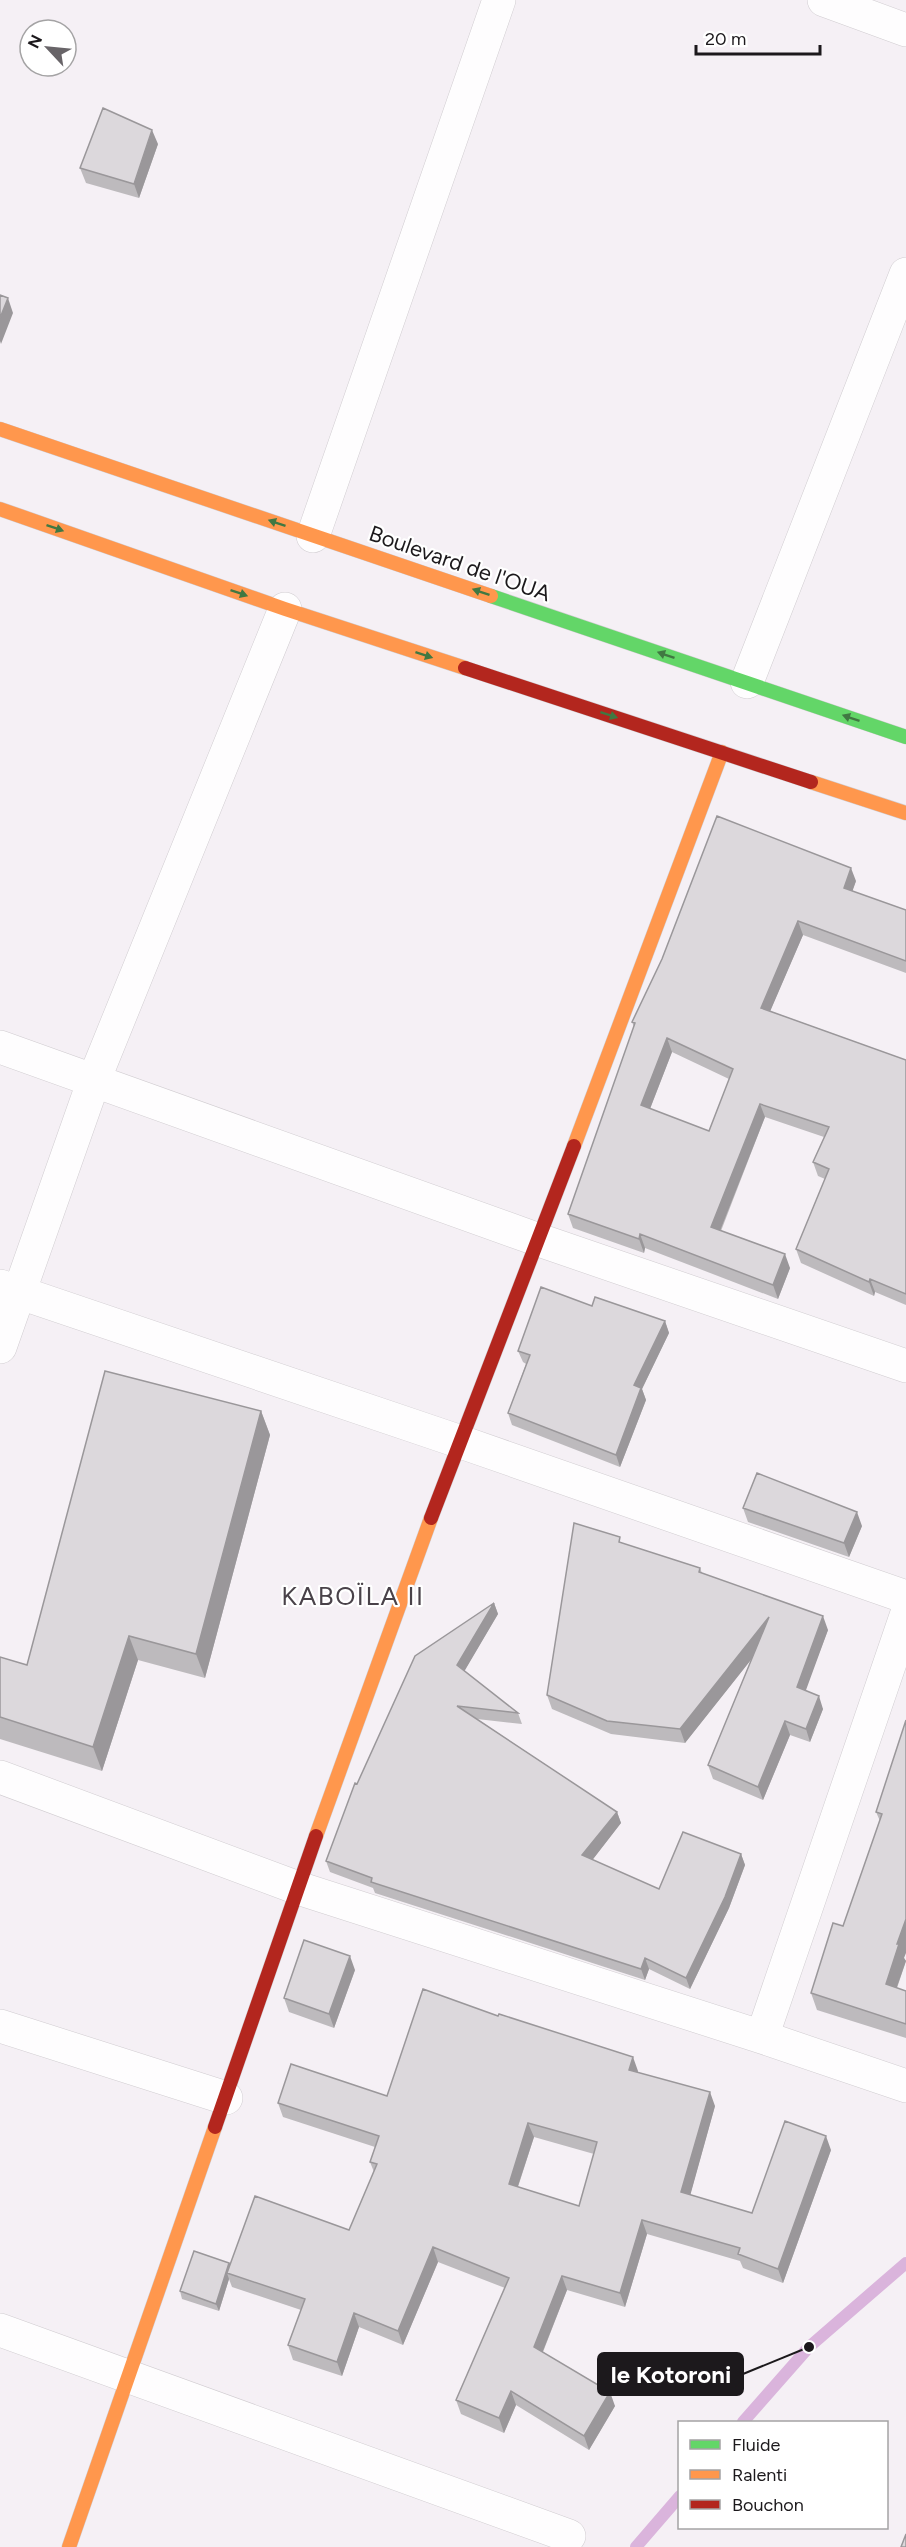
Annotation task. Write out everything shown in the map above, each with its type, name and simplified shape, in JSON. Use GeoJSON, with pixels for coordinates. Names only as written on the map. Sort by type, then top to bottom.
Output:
{"type":"FeatureCollection","features":[{"type":"Feature","properties":{"kind":"main road","name":"Boulevard de l'OUA"},"geometry":{"type":"LineString","coordinates":[[0,429],[906,736]]}},
{"type":"Feature","properties":{"kind":"main road"},"geometry":{"type":"LineString","coordinates":[[0,509],[285,609],[906,813]]}},
{"type":"Feature","properties":{"kind":"main road"},"geometry":{"type":"LineString","coordinates":[[69,2547],[127,2374],[458,1441],[539,1240],[722,752]]}},
{"type":"Feature","properties":{"kind":"street"},"geometry":{"type":"LineString","coordinates":[[313,536],[499,0]]}},
{"type":"Feature","properties":{"kind":"street"},"geometry":{"type":"LineString","coordinates":[[824,0],[906,30]]}},
{"type":"Feature","properties":{"kind":"street"},"geometry":{"type":"LineString","coordinates":[[747,682],[906,274]]}},
{"type":"Feature","properties":{"kind":"street"},"geometry":{"type":"LineString","coordinates":[[0,1347],[10,1289],[285,609]]}},
{"type":"Feature","properties":{"kind":"street"},"geometry":{"type":"LineString","coordinates":[[0,1047],[539,1240],[906,1366]]}},
{"type":"Feature","properties":{"kind":"street"},"geometry":{"type":"LineString","coordinates":[[10,1289],[458,1441],[906,1597]]}},
{"type":"Feature","properties":{"kind":"street"},"geometry":{"type":"LineString","coordinates":[[762,2037],[906,1616]]}},
{"type":"Feature","properties":{"kind":"street"},"geometry":{"type":"LineString","coordinates":[[0,1777],[298,1888],[762,2037],[906,2086]]}},
{"type":"Feature","properties":{"kind":"street"},"geometry":{"type":"LineString","coordinates":[[0,2026],[226,2098]]}},
{"type":"Feature","properties":{"kind":"street"},"geometry":{"type":"LineString","coordinates":[[0,2330],[127,2374],[569,2536]]}},
{"type":"Feature","properties":{"kind":"building"},"geometry":{"type":"Polygon","coordinates":[[[103,108],[152,130],[134,184],[80,168],[103,108]]]}},
{"type":"Feature","properties":{"kind":"building"},"geometry":{"type":"Polygon","coordinates":[[[0,295],[8,298],[0,318],[0,295]]]}},
{"type":"Feature","properties":{"kind":"building"},"geometry":{"type":"Polygon","coordinates":[[[717,816],[851,868],[844,888],[906,910],[906,961],[798,921],[761,1008],[906,1060],[906,1294],[870,1279],[869,1282],[796,1249],[829,1169],[813,1162],[829,1127],[760,1104],[711,1227],[785,1254],[773,1285],[640,1234],[639,1239],[568,1214],[635,1023],[632,1022],[662,959],[717,816]],[[667,1038],[641,1105],[709,1131],[733,1069],[667,1038]]]}},
{"type":"Feature","properties":{"kind":"building"},"geometry":{"type":"Polygon","coordinates":[[[541,1287],[592,1306],[595,1297],[665,1321],[634,1385],[641,1388],[616,1455],[508,1413],[530,1355],[518,1351],[541,1287]]]}},
{"type":"Feature","properties":{"kind":"building"},"geometry":{"type":"Polygon","coordinates":[[[105,1371],[261,1411],[196,1654],[129,1636],[93,1747],[0,1717],[0,1657],[27,1665],[105,1371]]]}},
{"type":"Feature","properties":{"kind":"building"},"geometry":{"type":"Polygon","coordinates":[[[757,1473],[857,1512],[844,1543],[743,1508],[757,1473]]]}},
{"type":"Feature","properties":{"kind":"building"},"geometry":{"type":"Polygon","coordinates":[[[574,1523],[620,1537],[619,1542],[700,1568],[699,1572],[823,1616],[797,1687],[819,1696],[806,1729],[785,1721],[758,1787],[708,1765],[769,1617],[680,1729],[607,1721],[547,1695],[574,1523]]]}},
{"type":"Feature","properties":{"kind":"building"},"geometry":{"type":"Polygon","coordinates":[[[494,1603],[457,1665],[518,1713],[457,1706],[617,1812],[582,1855],[659,1889],[683,1832],[741,1854],[725,1897],[686,1978],[645,1958],[641,1969],[371,1882],[372,1878],[326,1861],[355,1783],[357,1784],[415,1656],[494,1603]]]}},
{"type":"Feature","properties":{"kind":"building"},"geometry":{"type":"Polygon","coordinates":[[[906,1720],[906,1919],[886,1984],[906,1991],[906,2024],[811,1993],[833,1923],[843,1926],[882,1814],[876,1812],[906,1720]]]}},
{"type":"Feature","properties":{"kind":"building"},"geometry":{"type":"Polygon","coordinates":[[[304,1940],[350,1956],[329,2014],[284,1998],[304,1940]]]}},
{"type":"Feature","properties":{"kind":"building"},"geometry":{"type":"Polygon","coordinates":[[[423,1989],[498,2016],[499,2014],[633,2057],[629,2070],[710,2092],[681,2192],[752,2213],[785,2121],[826,2136],[778,2269],[738,2254],[740,2248],[642,2220],[620,2293],[562,2276],[534,2347],[610,2392],[584,2436],[511,2391],[499,2418],[456,2400],[509,2278],[433,2247],[398,2331],[354,2313],[337,2362],[288,2345],[305,2299],[227,2273],[255,2196],[349,2230],[377,2164],[370,2162],[379,2136],[278,2103],[291,2064],[387,2096],[423,1989]],[[528,2123],[509,2184],[579,2206],[597,2142],[528,2123]]]}},
{"type":"Feature","properties":{"kind":"building"},"geometry":{"type":"Polygon","coordinates":[[[194,2251],[229,2263],[216,2304],[180,2291],[194,2251]]]}},
{"type":"Feature","properties":{"kind":"building"},"geometry":{"type":"Polygon","coordinates":[[[906,2534],[906,2547],[901,2547],[906,2534]]]}},
{"type":"Feature","properties":{"kind":"waterway"},"geometry":{"type":"LineString","coordinates":[[744,2421],[809,2347],[906,2263]]}},
{"type":"Feature","properties":{"kind":"waterway"},"geometry":{"type":"LineString","coordinates":[[636,2547],[678,2498]]}},
{"type":"Feature","properties":{"kind":"traffic: fast"},"geometry":{"type":"LineString","coordinates":[[491,596],[906,737]]}},
{"type":"Feature","properties":{"kind":"traffic: slow"},"geometry":{"type":"LineString","coordinates":[[0,429],[491,596]]}},
{"type":"Feature","properties":{"kind":"traffic: slow"},"geometry":{"type":"LineString","coordinates":[[0,509],[285,609],[465,668]]}},
{"type":"Feature","properties":{"kind":"traffic: slow"},"geometry":{"type":"LineString","coordinates":[[574,1146],[722,752]]}},
{"type":"Feature","properties":{"kind":"traffic: slow"},"geometry":{"type":"LineString","coordinates":[[811,782],[906,813]]}},
{"type":"Feature","properties":{"kind":"traffic: slow"},"geometry":{"type":"LineString","coordinates":[[316,1836],[431,1518]]}},
{"type":"Feature","properties":{"kind":"traffic: slow"},"geometry":{"type":"LineString","coordinates":[[69,2547],[215,2127]]}},
{"type":"Feature","properties":{"kind":"traffic: jam"},"geometry":{"type":"LineString","coordinates":[[465,668],[811,782]]}},
{"type":"Feature","properties":{"kind":"traffic: jam"},"geometry":{"type":"LineString","coordinates":[[431,1518],[574,1146]]}},
{"type":"Feature","properties":{"kind":"traffic: jam"},"geometry":{"type":"LineString","coordinates":[[215,2127],[316,1836]]}},
{"type":"Feature","properties":{"kind":"place","name":"le Kotoroni"},"geometry":{"type":"Point","coordinates":[809,2347]}},
{"type":"Feature","properties":{"kind":"district","name":"KABOÏLA II"},"geometry":{"type":"Point","coordinates":[353,1596]}}]}
